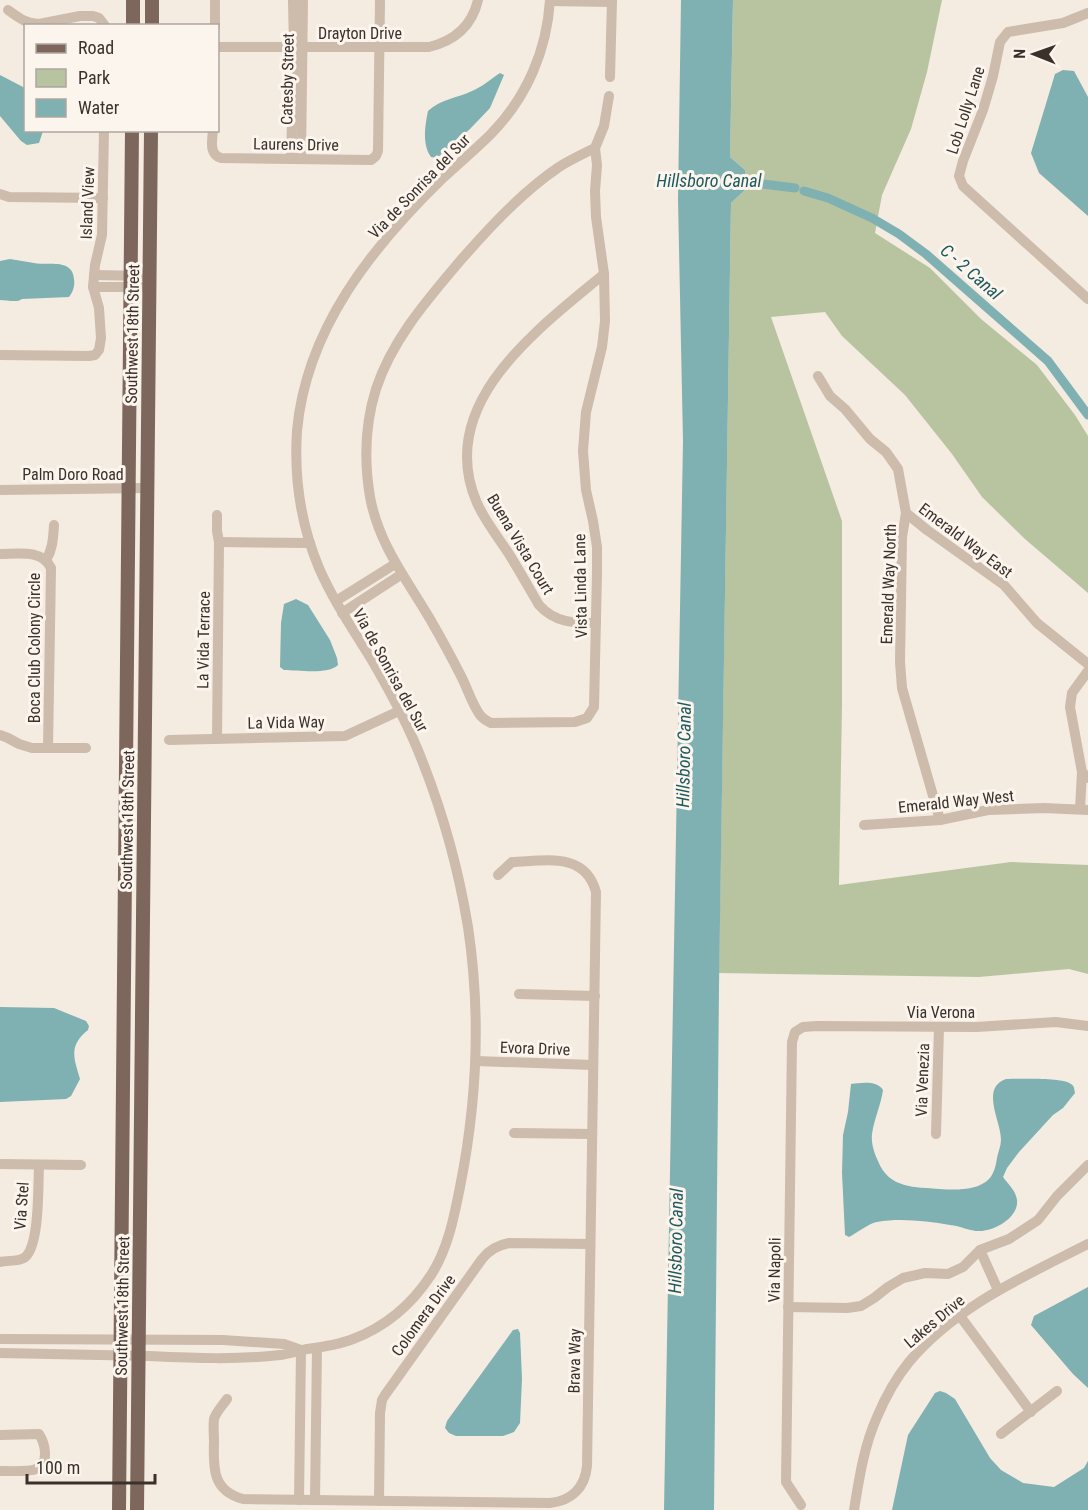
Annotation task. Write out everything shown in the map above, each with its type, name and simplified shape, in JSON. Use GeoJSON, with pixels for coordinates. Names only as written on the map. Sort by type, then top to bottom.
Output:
{"type":"FeatureCollection","features":[{"type":"Feature","properties":{"kind":"main road"},"geometry":{"type":"LineString","coordinates":[[133,0],[133,24]]}},
{"type":"Feature","properties":{"kind":"main road"},"geometry":{"type":"LineString","coordinates":[[152,0],[152,24]]}},
{"type":"Feature","properties":{"kind":"main road","name":"Southwest 18th Street"},"geometry":{"type":"LineString","coordinates":[[118,1510],[132,132]]}},
{"type":"Feature","properties":{"kind":"main road","name":"Southwest 18th Street"},"geometry":{"type":"LineString","coordinates":[[137,1510],[151,132]]}},
{"type":"Feature","properties":{"kind":"street"},"geometry":{"type":"LineString","coordinates":[[215,0],[215,24]]}},
{"type":"Feature","properties":{"kind":"street","name":"Catesby Street"},"geometry":{"type":"LineString","coordinates":[[293,0],[298,48]]}},
{"type":"Feature","properties":{"kind":"street","name":"Catesby Street"},"geometry":{"type":"LineString","coordinates":[[296,159],[298,48],[303,0]]}},
{"type":"Feature","properties":{"kind":"street"},"geometry":{"type":"LineString","coordinates":[[380,0],[380,48]]}},
{"type":"Feature","properties":{"kind":"street","name":"Drayton Drive"},"geometry":{"type":"LineString","coordinates":[[219,47],[422,48],[449,40],[461,31],[470,21],[478,0]]}},
{"type":"Feature","properties":{"kind":"street"},"geometry":{"type":"LineString","coordinates":[[550,1],[612,1],[610,77]]}},
{"type":"Feature","properties":{"kind":"street","name":"Via de Sonrisa del Sur"},"geometry":{"type":"LineString","coordinates":[[0,1353],[224,1358],[285,1355],[330,1346],[367,1333],[401,1311],[415,1297],[434,1270],[448,1239],[469,1137],[476,1061],[473,976],[468,932],[457,873],[432,785],[415,743],[388,688],[342,613],[318,567],[310,543],[297,482],[297,440],[307,375],[322,336],[345,294],[389,236],[443,177],[491,133],[520,98],[534,71],[546,36],[550,1]]}},
{"type":"Feature","properties":{"kind":"street"},"geometry":{"type":"LineString","coordinates":[[8,10],[33,24],[87,16],[99,18],[104,24]]}},
{"type":"Feature","properties":{"kind":"street","name":"Lob Lolly Lane"},"geometry":{"type":"LineString","coordinates":[[1088,13],[1063,23],[1008,32],[1000,42],[983,110],[959,176],[963,186],[1088,299]]}},
{"type":"Feature","properties":{"kind":"street","name":"Laurens Drive"},"geometry":{"type":"LineString","coordinates":[[213,132],[212,151],[221,158],[371,160],[378,151],[380,48]]}},
{"type":"Feature","properties":{"kind":"street","name":"Vista Linda Lane"},"geometry":{"type":"LineString","coordinates":[[595,148],[545,177],[482,236],[419,311],[395,347],[384,368],[370,413],[367,436],[367,476],[377,522],[385,544],[449,652],[480,716],[491,723],[575,722],[587,718],[592,713],[595,701],[597,547],[586,490],[583,451],[586,412],[602,347],[605,321],[604,274],[596,217],[595,148],[604,126],[609,96]]}},
{"type":"Feature","properties":{"kind":"street","name":"Island View"},"geometry":{"type":"LineString","coordinates":[[0,355],[89,356],[95,355],[99,350],[100,320],[94,281],[102,235],[104,132]]}},
{"type":"Feature","properties":{"kind":"street"},"geometry":{"type":"LineString","coordinates":[[0,194],[9,197],[103,198]]}},
{"type":"Feature","properties":{"kind":"street","name":"Buena Vista Court"},"geometry":{"type":"LineString","coordinates":[[597,623],[563,621],[552,617],[539,605],[477,503],[469,474],[468,441],[482,397],[513,356],[532,336],[604,274]]}},
{"type":"Feature","properties":{"kind":"street"},"geometry":{"type":"LineString","coordinates":[[94,281],[149,282]]}},
{"type":"Feature","properties":{"kind":"street","name":"Emerald Way North"},"geometry":{"type":"LineString","coordinates":[[818,376],[830,396],[845,409],[870,439],[886,452],[898,469],[906,513],[902,537],[900,662],[902,688],[940,820]]}},
{"type":"Feature","properties":{"kind":"street","name":"Palm Doro Road"},"geometry":{"type":"LineString","coordinates":[[0,490],[147,488]]}},
{"type":"Feature","properties":{"kind":"street","name":"Emerald Way East"},"geometry":{"type":"LineString","coordinates":[[906,513],[1004,585],[1037,623],[1088,664]]}},
{"type":"Feature","properties":{"kind":"street","name":"La Vida Terrace"},"geometry":{"type":"LineString","coordinates":[[217,515],[219,542],[217,738]]}},
{"type":"Feature","properties":{"kind":"street"},"geometry":{"type":"LineString","coordinates":[[46,560],[53,546],[54,525]]}},
{"type":"Feature","properties":{"kind":"street"},"geometry":{"type":"LineString","coordinates":[[219,542],[310,543]]}},
{"type":"Feature","properties":{"kind":"street","name":"Boca Club Colony Circle"},"geometry":{"type":"LineString","coordinates":[[0,554],[39,555],[51,568],[48,748]]}},
{"type":"Feature","properties":{"kind":"street"},"geometry":{"type":"LineString","coordinates":[[336,601],[395,564]]}},
{"type":"Feature","properties":{"kind":"street"},"geometry":{"type":"LineString","coordinates":[[342,613],[402,574]]}},
{"type":"Feature","properties":{"kind":"street"},"geometry":{"type":"LineString","coordinates":[[1084,809],[1085,775],[1070,707],[1072,693],[1088,671]]}},
{"type":"Feature","properties":{"kind":"street","name":"La Vida Way"},"geometry":{"type":"LineString","coordinates":[[169,740],[345,736],[399,711]]}},
{"type":"Feature","properties":{"kind":"street","name":"Boca Club Colony Circle"},"geometry":{"type":"LineString","coordinates":[[0,735],[26,747],[86,748]]}},
{"type":"Feature","properties":{"kind":"street","name":"Emerald Way West"},"geometry":{"type":"LineString","coordinates":[[864,825],[940,820],[988,810],[1084,809]]}},
{"type":"Feature","properties":{"kind":"street","name":"Brava Way"},"geometry":{"type":"LineString","coordinates":[[227,1399],[214,1417],[214,1469],[222,1486],[231,1494],[243,1499],[550,1503],[568,1498],[578,1490],[585,1479],[596,898],[594,886],[588,874],[578,866],[560,861],[512,862],[498,875]]}},
{"type":"Feature","properties":{"kind":"street"},"geometry":{"type":"LineString","coordinates":[[519,994],[594,996]]}},
{"type":"Feature","properties":{"kind":"street","name":"Via Verona"},"geometry":{"type":"LineString","coordinates":[[795,1032],[803,1027],[817,1026],[976,1027],[1056,1022],[1088,1026]]}},
{"type":"Feature","properties":{"kind":"street","name":"Via Venezia"},"geometry":{"type":"LineString","coordinates":[[936,1134],[939,1027]]}},
{"type":"Feature","properties":{"kind":"street","name":"Via Napoli"},"geometry":{"type":"LineString","coordinates":[[795,1032],[792,1042],[786,1482],[801,1505]]}},
{"type":"Feature","properties":{"kind":"street","name":"Evora Drive"},"geometry":{"type":"LineString","coordinates":[[476,1061],[593,1065]]}},
{"type":"Feature","properties":{"kind":"street"},"geometry":{"type":"LineString","coordinates":[[514,1133],[592,1134]]}},
{"type":"Feature","properties":{"kind":"street","name":"Via Stel"},"geometry":{"type":"LineString","coordinates":[[0,1164],[81,1165]]}},
{"type":"Feature","properties":{"kind":"street","name":"Via Stel"},"geometry":{"type":"LineString","coordinates":[[0,1262],[26,1257],[33,1245],[38,1205],[39,1165]]}},
{"type":"Feature","properties":{"kind":"street"},"geometry":{"type":"LineString","coordinates":[[788,1307],[847,1308],[861,1306],[903,1278],[925,1273],[948,1274],[963,1267],[980,1250],[1009,1239],[1038,1220],[1057,1196],[1088,1165]]}},
{"type":"Feature","properties":{"kind":"street","name":"Colomera Drive"},"geometry":{"type":"LineString","coordinates":[[379,1501],[382,1400],[482,1259],[497,1246],[509,1243],[590,1244]]}},
{"type":"Feature","properties":{"kind":"street","name":"Lakes Drive"},"geometry":{"type":"LineString","coordinates":[[854,1510],[861,1466],[876,1418],[890,1390],[909,1362],[960,1316],[998,1290],[1088,1244]]}},
{"type":"Feature","properties":{"kind":"street"},"geometry":{"type":"LineString","coordinates":[[980,1250],[998,1290]]}},
{"type":"Feature","properties":{"kind":"street"},"geometry":{"type":"LineString","coordinates":[[960,1316],[1031,1412]]}},
{"type":"Feature","properties":{"kind":"street","name":"Via de Sonrisa del Sur"},"geometry":{"type":"LineString","coordinates":[[0,1339],[223,1340],[284,1344],[302,1350]]}},
{"type":"Feature","properties":{"kind":"street"},"geometry":{"type":"LineString","coordinates":[[315,1500],[317,1348]]}},
{"type":"Feature","properties":{"kind":"street"},"geometry":{"type":"LineString","coordinates":[[299,1500],[302,1350]]}},
{"type":"Feature","properties":{"kind":"street"},"geometry":{"type":"LineString","coordinates":[[1001,1434],[1057,1391]]}},
{"type":"Feature","properties":{"kind":"street"},"geometry":{"type":"LineString","coordinates":[[0,1435],[39,1434],[43,1439],[45,1457],[36,1469],[0,1471]]}},
{"type":"Feature","properties":{"kind":"green space"},"geometry":{"type":"Polygon","coordinates":[[[733,0],[942,0],[927,72],[911,129],[882,195],[875,233],[930,268],[981,319],[1037,365],[1088,436],[1088,593],[1025,539],[982,497],[952,454],[905,395],[842,336],[825,312],[771,317],[842,521],[839,885],[1011,862],[1088,865],[1088,974],[1069,969],[979,977],[719,973],[731,203],[746,189],[745,170],[730,157],[733,0]]]}},
{"type":"Feature","properties":{"kind":"water","name":"Hillsboro Canal"},"geometry":{"type":"Polygon","coordinates":[[[681,0],[733,0],[730,157],[745,170],[746,189],[731,203],[719,986],[714,1510],[664,1510],[683,441],[678,199],[681,0]]]}},
{"type":"Feature","properties":{"kind":"water"},"geometry":{"type":"Polygon","coordinates":[[[1063,70],[1074,71],[1088,97],[1088,216],[1039,173],[1031,153],[1055,74],[1063,70]]]}},
{"type":"Feature","properties":{"kind":"water"},"geometry":{"type":"Polygon","coordinates":[[[500,73],[504,75],[490,108],[437,158],[431,157],[425,141],[428,111],[444,101],[476,89],[500,73]]]}},
{"type":"Feature","properties":{"kind":"water"},"geometry":{"type":"Polygon","coordinates":[[[0,75],[24,87],[24,132],[43,132],[39,143],[27,145],[21,141],[0,116],[0,75]]]}},
{"type":"Feature","properties":{"kind":"water"},"geometry":{"type":"Polygon","coordinates":[[[10,259],[59,264],[69,268],[74,279],[72,293],[69,297],[0,300],[0,261],[10,259]]]}},
{"type":"Feature","properties":{"kind":"water"},"geometry":{"type":"Polygon","coordinates":[[[296,599],[308,605],[330,640],[338,665],[333,668],[312,671],[284,670],[280,667],[284,604],[296,599]]]}},
{"type":"Feature","properties":{"kind":"water"},"geometry":{"type":"Polygon","coordinates":[[[0,1007],[54,1008],[86,1021],[89,1026],[88,1030],[77,1041],[75,1047],[74,1053],[80,1079],[71,1096],[66,1099],[0,1102],[0,1007]]]}},
{"type":"Feature","properties":{"kind":"water"},"geometry":{"type":"Polygon","coordinates":[[[1006,1079],[1059,1080],[1071,1084],[1075,1093],[1019,1152],[1007,1168],[1003,1177],[1016,1197],[1017,1206],[1006,1222],[994,1228],[974,1231],[932,1222],[895,1220],[874,1223],[849,1237],[845,1235],[843,1135],[851,1084],[873,1083],[883,1090],[872,1141],[877,1158],[889,1177],[912,1187],[959,1189],[972,1188],[984,1183],[993,1172],[1001,1140],[993,1097],[998,1083],[1006,1079]]]}},
{"type":"Feature","properties":{"kind":"water"},"geometry":{"type":"Polygon","coordinates":[[[1088,1287],[1088,1388],[1031,1325],[1034,1316],[1088,1287]]]}},
{"type":"Feature","properties":{"kind":"water"},"geometry":{"type":"Polygon","coordinates":[[[518,1329],[522,1379],[520,1423],[514,1432],[503,1436],[456,1436],[449,1433],[445,1428],[447,1421],[513,1330],[518,1329]]]}},
{"type":"Feature","properties":{"kind":"water"},"geometry":{"type":"Polygon","coordinates":[[[940,1391],[955,1399],[990,1458],[1001,1470],[1023,1483],[1054,1487],[1084,1468],[1088,1461],[1088,1510],[892,1510],[908,1435],[935,1393],[940,1391]]]}},
{"type":"Feature","properties":{"kind":"waterway"},"geometry":{"type":"LineString","coordinates":[[734,182],[755,183]]}},
{"type":"Feature","properties":{"kind":"waterway","name":"C - 2 Canal"},"geometry":{"type":"LineString","coordinates":[[763,184],[795,188]]}},
{"type":"Feature","properties":{"kind":"waterway","name":"C - 2 Canal"},"geometry":{"type":"LineString","coordinates":[[804,191],[828,198],[872,218],[926,254],[1048,361],[1088,415]]}}]}
